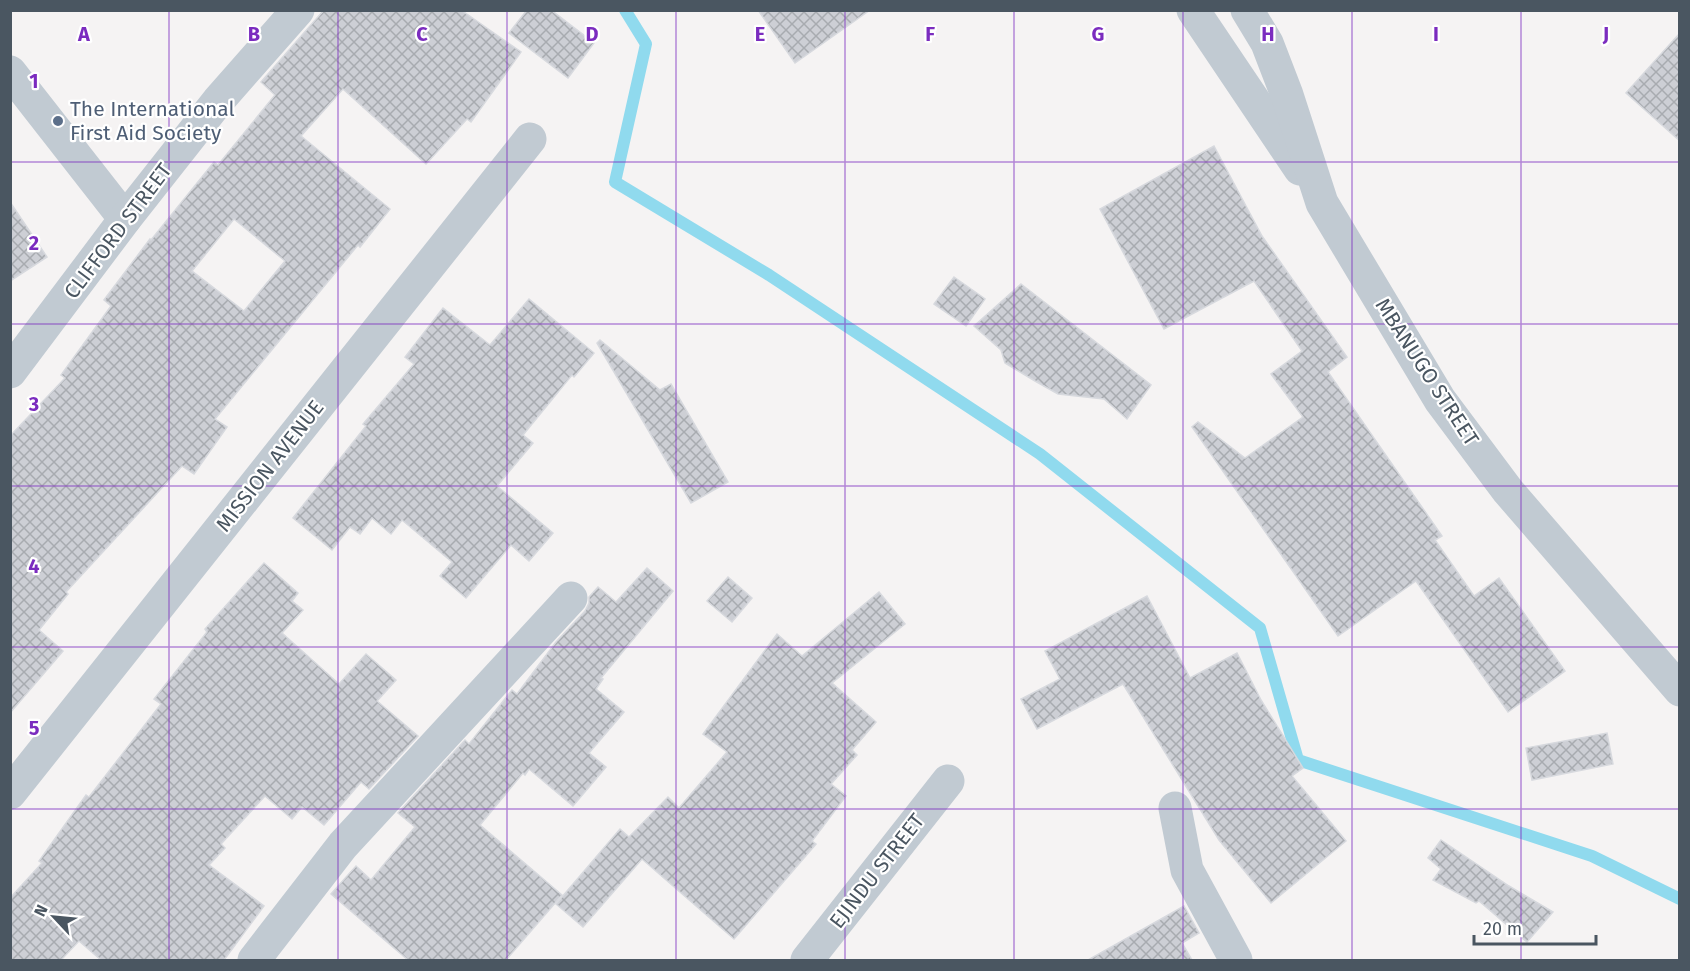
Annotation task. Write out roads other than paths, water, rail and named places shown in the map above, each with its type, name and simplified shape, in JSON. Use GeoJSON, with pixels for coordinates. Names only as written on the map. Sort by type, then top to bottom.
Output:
{"type":"FeatureCollection","features":[{"type":"Feature","properties":{"kind":"street","name":"CLIFFORD STREET"},"geometry":{"type":"LineString","coordinates":[[10,372],[125,219],[218,101],[298,10]]}},
{"type":"Feature","properties":{"kind":"street"},"geometry":{"type":"LineString","coordinates":[[1192,10],[1322,203]]}},
{"type":"Feature","properties":{"kind":"street","name":"MBANUGO STREET"},"geometry":{"type":"LineString","coordinates":[[1247,10],[1267,43],[1287,95],[1322,203],[1440,400],[1508,490],[1680,690]]}},
{"type":"Feature","properties":{"kind":"street"},"geometry":{"type":"LineString","coordinates":[[10,72],[125,219]]}},
{"type":"Feature","properties":{"kind":"street","name":"MISSION AVENUE"},"geometry":{"type":"LineString","coordinates":[[10,793],[530,139]]}},
{"type":"Feature","properties":{"kind":"street"},"geometry":{"type":"LineString","coordinates":[[254,960],[343,845],[571,598]]}},
{"type":"Feature","properties":{"kind":"street","name":"EJINDU STREET"},"geometry":{"type":"LineString","coordinates":[[807,960],[948,781]]}},
{"type":"Feature","properties":{"kind":"street"},"geometry":{"type":"LineString","coordinates":[[1175,808],[1187,870],[1236,960]]}},
{"type":"Feature","properties":{"kind":"waterway"},"geometry":{"type":"LineString","coordinates":[[625,10],[646,44],[615,182],[769,275],[1040,454],[1260,628],[1298,760],[1592,856],[1680,899]]}},
{"type":"Feature","properties":{"kind":"place","name":"The International First Aid Society"},"geometry":{"type":"Point","coordinates":[58,121]}}]}
